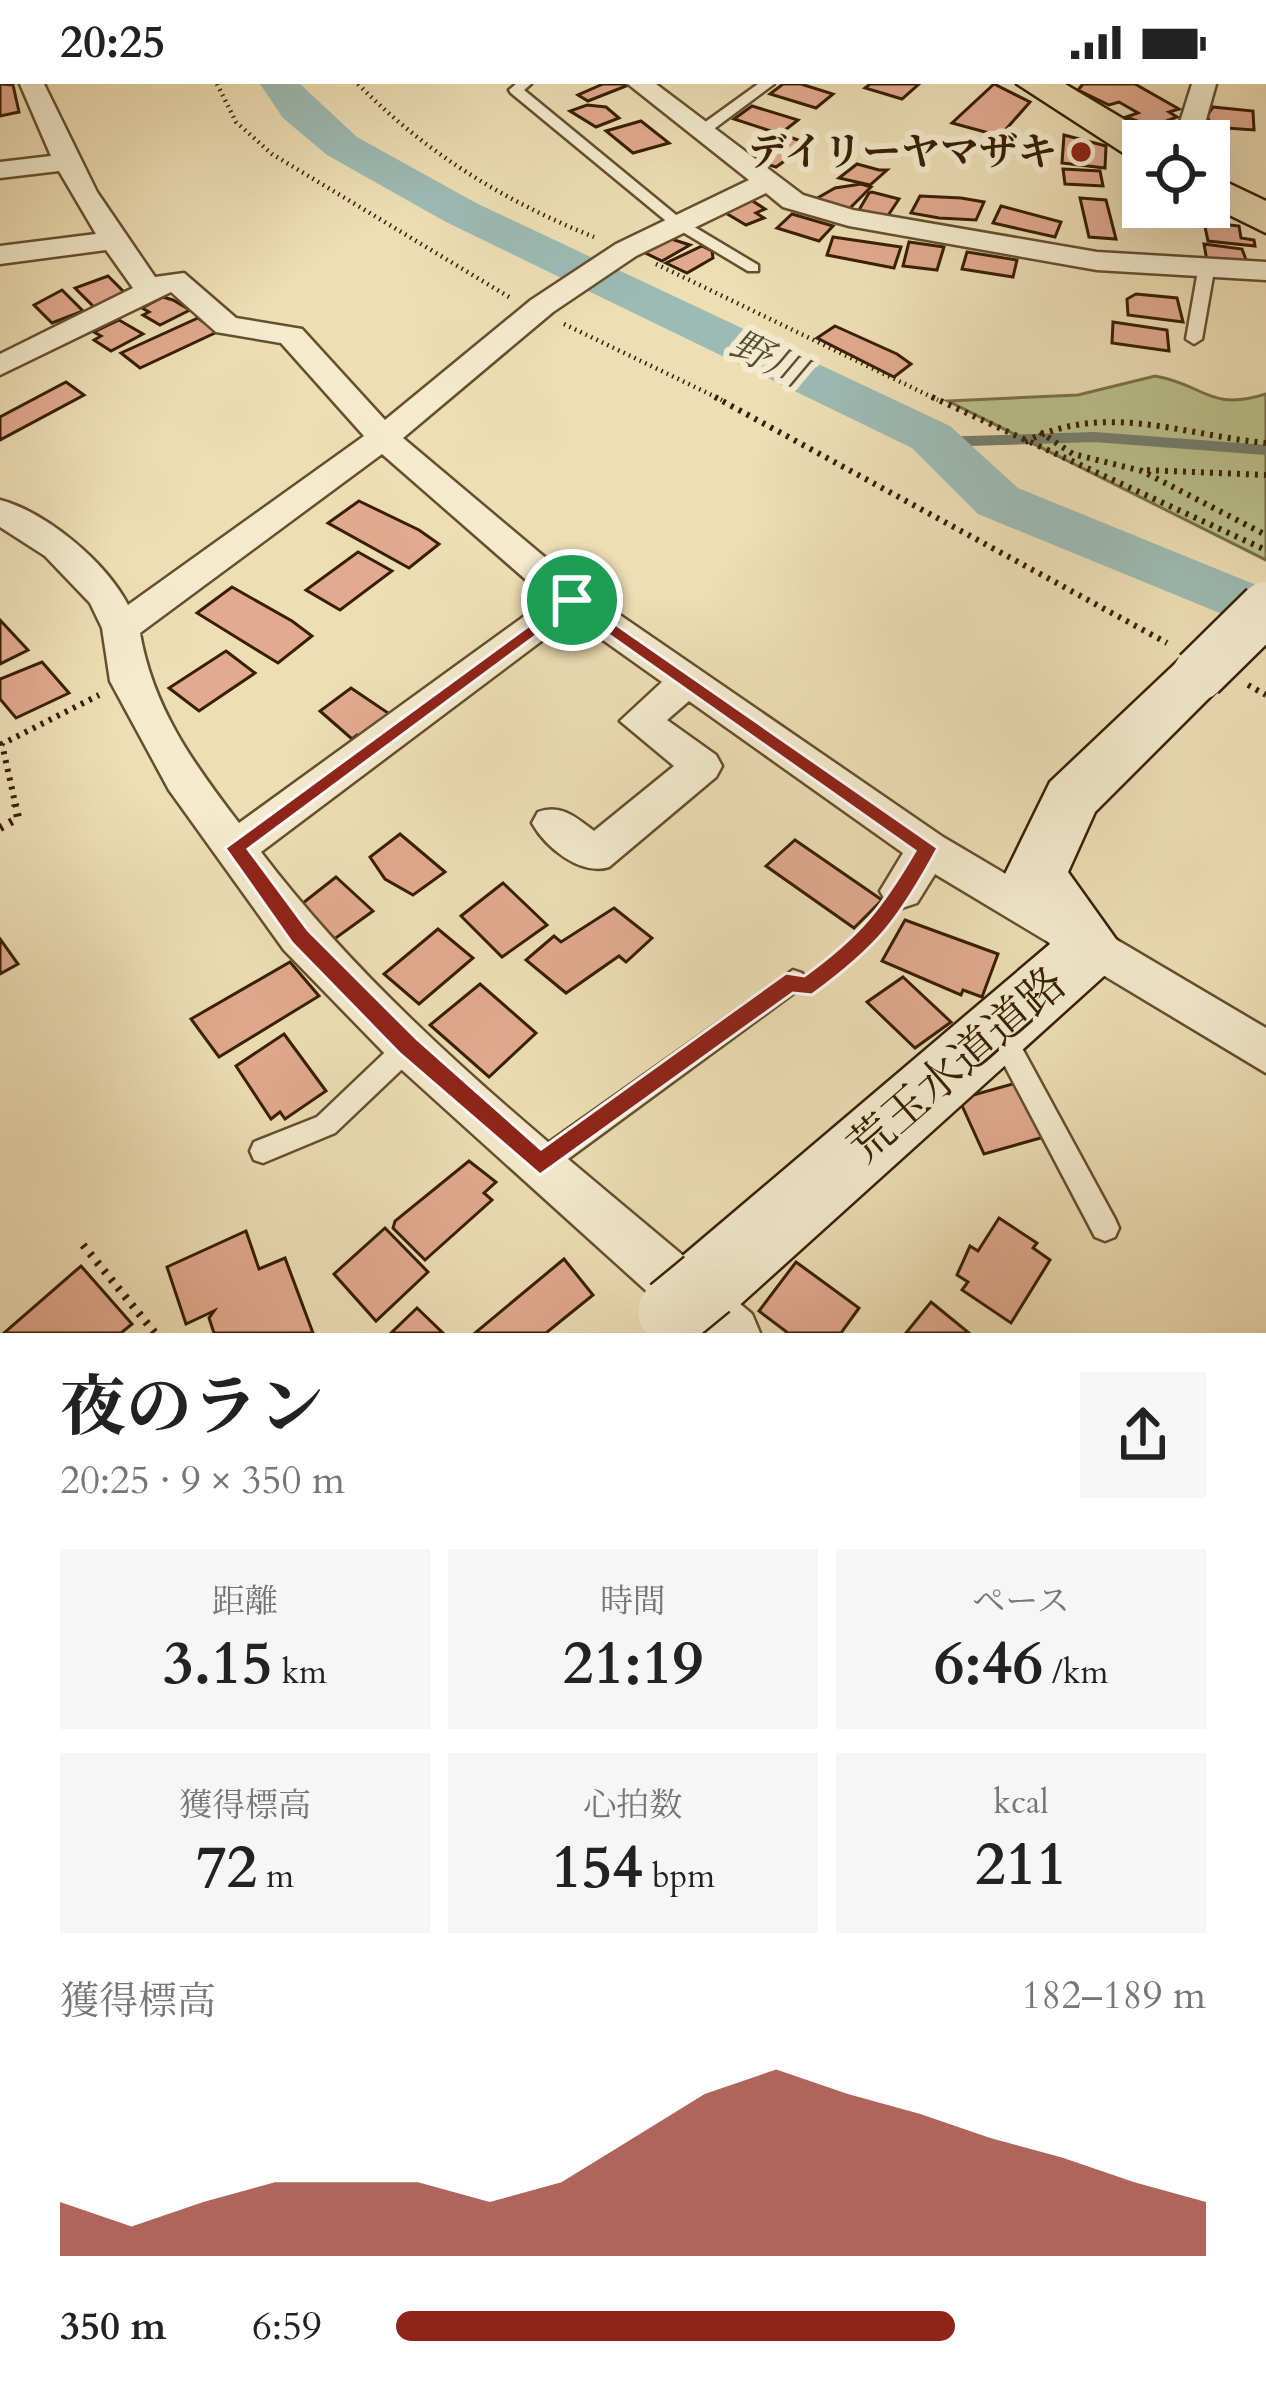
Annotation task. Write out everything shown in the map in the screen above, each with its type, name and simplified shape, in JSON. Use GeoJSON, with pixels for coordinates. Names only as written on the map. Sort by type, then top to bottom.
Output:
{"type":"FeatureCollection","features":[{"type":"Feature","properties":{"kind":"main road"},"geometry":{"type":"LineString","coordinates":[[1036,84],[1122,135]]}},
{"type":"Feature","properties":{"kind":"main road"},"geometry":{"type":"LineString","coordinates":[[1230,199],[1266,220]]}},
{"type":"Feature","properties":{"kind":"main road","name":"荒玉水道道路"},"geometry":{"type":"LineString","coordinates":[[690,1316],[998,1028],[1090,950],[1035,876],[1071,798],[1266,608]]}},
{"type":"Feature","properties":{"kind":"street"},"geometry":{"type":"LineString","coordinates":[[32,84],[64,162],[111,241],[150,291]]}},
{"type":"Feature","properties":{"kind":"street"},"geometry":{"type":"LineString","coordinates":[[640,84],[793,201],[849,218],[1096,261],[1266,272]]}},
{"type":"Feature","properties":{"kind":"street"},"geometry":{"type":"LineString","coordinates":[[1193,120],[1204,84]]}},
{"type":"Feature","properties":{"kind":"street"},"geometry":{"type":"LineString","coordinates":[[0,170],[64,162]]}},
{"type":"Feature","properties":{"kind":"street"},"geometry":{"type":"LineString","coordinates":[[121,628],[383,438],[539,309],[620,253],[767,182]]}},
{"type":"Feature","properties":{"kind":"street"},"geometry":{"type":"LineString","coordinates":[[0,255],[111,241]]}},
{"type":"Feature","properties":{"kind":"street"},"geometry":{"type":"LineString","coordinates":[[0,366],[174,279],[227,326],[291,334],[383,438],[572,600],[928,848],[1090,950],[1266,1052]]}},
{"type":"Feature","properties":{"kind":"street"},"geometry":{"type":"LineString","coordinates":[[0,511],[57,548],[105,596],[121,628],[129,681],[183,779],[300,937],[409,1046],[540,1164],[690,1316]]}},
{"type":"Feature","properties":{"kind":"street"},"geometry":{"type":"LineString","coordinates":[[235,848],[572,600]]}},
{"type":"Feature","properties":{"kind":"street"},"geometry":{"type":"LineString","coordinates":[[553,823],[594,855],[702,766],[640,721],[686,683]]}},
{"type":"Feature","properties":{"kind":"street"},"geometry":{"type":"LineString","coordinates":[[902,891],[928,848]]}},
{"type":"Feature","properties":{"kind":"lane"},"geometry":{"type":"LineString","coordinates":[[524,84],[516,91],[676,222],[753,268]]}},
{"type":"Feature","properties":{"kind":"lane"},"geometry":{"type":"LineString","coordinates":[[703,130],[767,84]]}},
{"type":"Feature","properties":{"kind":"lane"},"geometry":{"type":"LineString","coordinates":[[1194,338],[1207,265]]}},
{"type":"Feature","properties":{"kind":"lane"},"geometry":{"type":"LineString","coordinates":[[540,1164],[794,980]]}},
{"type":"Feature","properties":{"kind":"lane"},"geometry":{"type":"LineString","coordinates":[[998,1028],[1105,1228]]}},
{"type":"Feature","properties":{"kind":"lane"},"geometry":{"type":"LineString","coordinates":[[262,1151],[326,1125],[409,1046]]}},
{"type":"Feature","properties":{"kind":"path"},"geometry":{"type":"LineString","coordinates":[[217,84],[236,122],[272,154],[348,204],[539,309],[748,413],[852,476],[1206,668],[1266,695]]}},
{"type":"Feature","properties":{"kind":"path"},"geometry":{"type":"LineString","coordinates":[[358,84],[394,121],[493,190],[1025,442],[1266,550]]}},
{"type":"Feature","properties":{"kind":"path"},"geometry":{"type":"LineString","coordinates":[[1025,442],[1051,424],[1142,422],[1210,439],[1266,443]]}},
{"type":"Feature","properties":{"kind":"path"},"geometry":{"type":"LineString","coordinates":[[1040,432],[1072,454],[1137,470],[1266,475]]}},
{"type":"Feature","properties":{"kind":"path"},"geometry":{"type":"LineString","coordinates":[[1137,470],[1266,535]]}},
{"type":"Feature","properties":{"kind":"path"},"geometry":{"type":"LineString","coordinates":[[0,828],[18,818],[2,744],[129,681]]}},
{"type":"Feature","properties":{"kind":"path"},"geometry":{"type":"LineString","coordinates":[[794,980],[804,988],[861,947],[886,920],[902,891]]}},
{"type":"Feature","properties":{"kind":"path"},"geometry":{"type":"LineString","coordinates":[[82,1245],[155,1333]]}},
{"type":"Feature","properties":{"kind":"green space"},"geometry":{"type":"Polygon","coordinates":[[[1155,376],[1219,399],[1266,394],[1266,560],[948,401],[1078,395],[1155,376]]]}},
{"type":"Feature","properties":{"kind":"building"},"geometry":{"type":"Polygon","coordinates":[[[0,84],[13,85],[19,112],[0,116],[0,84]]]}},
{"type":"Feature","properties":{"kind":"building"},"geometry":{"type":"Polygon","coordinates":[[[603,84],[631,84],[588,101],[578,95],[603,84]]]}},
{"type":"Feature","properties":{"kind":"building"},"geometry":{"type":"Polygon","coordinates":[[[783,84],[833,94],[816,108],[770,94],[783,84]]]}},
{"type":"Feature","properties":{"kind":"building"},"geometry":{"type":"Polygon","coordinates":[[[870,84],[919,84],[902,99],[865,88],[870,84]]]}},
{"type":"Feature","properties":{"kind":"building"},"geometry":{"type":"Polygon","coordinates":[[[994,84],[1030,102],[1000,136],[952,123],[994,84]]]}},
{"type":"Feature","properties":{"kind":"building"},"geometry":{"type":"Polygon","coordinates":[[[1083,84],[1135,84],[1179,109],[1169,112],[1177,117],[1126,117],[1138,113],[1078,90],[1083,84]]]}},
{"type":"Feature","properties":{"kind":"building"},"geometry":{"type":"Polygon","coordinates":[[[587,105],[606,107],[619,118],[596,127],[570,111],[587,105]]]}},
{"type":"Feature","properties":{"kind":"building"},"geometry":{"type":"Polygon","coordinates":[[[752,106],[798,120],[780,134],[734,119],[752,106]]]}},
{"type":"Feature","properties":{"kind":"building"},"geometry":{"type":"Polygon","coordinates":[[[1213,107],[1253,111],[1254,130],[1230,128],[1230,120],[1209,120],[1213,107]]]}},
{"type":"Feature","properties":{"kind":"building"},"geometry":{"type":"Polygon","coordinates":[[[641,121],[669,143],[633,153],[606,131],[641,121]]]}},
{"type":"Feature","properties":{"kind":"building"},"geometry":{"type":"Polygon","coordinates":[[[1064,135],[1106,146],[1105,168],[1062,163],[1064,135]]]}},
{"type":"Feature","properties":{"kind":"building"},"geometry":{"type":"Polygon","coordinates":[[[787,136],[809,144],[776,167],[753,160],[787,136]]]}},
{"type":"Feature","properties":{"kind":"building"},"geometry":{"type":"Polygon","coordinates":[[[857,164],[887,170],[870,185],[839,178],[857,164]]]}},
{"type":"Feature","properties":{"kind":"building"},"geometry":{"type":"Polygon","coordinates":[[[1063,169],[1100,171],[1103,186],[1065,184],[1063,169]]]}},
{"type":"Feature","properties":{"kind":"building"},"geometry":{"type":"Polygon","coordinates":[[[871,187],[848,210],[814,200],[835,188],[871,187]]]}},
{"type":"Feature","properties":{"kind":"building"},"geometry":{"type":"Polygon","coordinates":[[[869,193],[899,199],[887,217],[859,210],[869,193]]]}},
{"type":"Feature","properties":{"kind":"building"},"geometry":{"type":"Polygon","coordinates":[[[920,196],[984,202],[976,220],[939,218],[911,213],[920,196]]]}},
{"type":"Feature","properties":{"kind":"building"},"geometry":{"type":"Polygon","coordinates":[[[748,198],[765,209],[756,213],[764,218],[746,225],[719,209],[748,198]]]}},
{"type":"Feature","properties":{"kind":"building"},"geometry":{"type":"Polygon","coordinates":[[[1080,198],[1106,200],[1116,239],[1089,237],[1080,198]]]}},
{"type":"Feature","properties":{"kind":"building"},"geometry":{"type":"Polygon","coordinates":[[[1001,206],[1061,222],[1055,237],[993,223],[1001,206]]]}},
{"type":"Feature","properties":{"kind":"building"},"geometry":{"type":"Polygon","coordinates":[[[792,214],[833,226],[819,241],[777,228],[792,214]]]}},
{"type":"Feature","properties":{"kind":"building"},"geometry":{"type":"Polygon","coordinates":[[[1230,225],[1239,226],[1241,238],[1254,240],[1255,246],[1208,241],[1205,228],[1230,225]]]}},
{"type":"Feature","properties":{"kind":"building"},"geometry":{"type":"Polygon","coordinates":[[[665,237],[690,245],[662,261],[637,249],[665,237]]]}},
{"type":"Feature","properties":{"kind":"building"},"geometry":{"type":"Polygon","coordinates":[[[833,237],[901,247],[894,268],[827,255],[833,237]]]}},
{"type":"Feature","properties":{"kind":"building"},"geometry":{"type":"Polygon","coordinates":[[[909,242],[944,247],[937,270],[903,266],[909,242]]]}},
{"type":"Feature","properties":{"kind":"building"},"geometry":{"type":"Polygon","coordinates":[[[1204,244],[1242,249],[1248,265],[1207,261],[1204,244]]]}},
{"type":"Feature","properties":{"kind":"building"},"geometry":{"type":"Polygon","coordinates":[[[702,246],[712,251],[713,258],[687,273],[666,263],[702,246]]]}},
{"type":"Feature","properties":{"kind":"building"},"geometry":{"type":"Polygon","coordinates":[[[967,252],[1017,260],[1013,277],[962,269],[967,252]]]}},
{"type":"Feature","properties":{"kind":"building"},"geometry":{"type":"Polygon","coordinates":[[[108,276],[127,295],[94,307],[75,288],[108,276]]]}},
{"type":"Feature","properties":{"kind":"building"},"geometry":{"type":"Polygon","coordinates":[[[62,290],[83,311],[52,323],[34,305],[62,290]]]}},
{"type":"Feature","properties":{"kind":"building"},"geometry":{"type":"Polygon","coordinates":[[[1136,294],[1177,298],[1183,322],[1128,315],[1127,299],[1136,294]]]}},
{"type":"Feature","properties":{"kind":"building"},"geometry":{"type":"Polygon","coordinates":[[[163,297],[190,310],[160,325],[143,315],[149,312],[142,308],[163,297]]]}},
{"type":"Feature","properties":{"kind":"building"},"geometry":{"type":"Polygon","coordinates":[[[198,318],[217,332],[140,368],[121,353],[198,318]]]}},
{"type":"Feature","properties":{"kind":"building"},"geometry":{"type":"Polygon","coordinates":[[[119,320],[143,334],[111,351],[94,340],[101,336],[94,332],[119,320]]]}},
{"type":"Feature","properties":{"kind":"building"},"geometry":{"type":"Polygon","coordinates":[[[1113,322],[1167,330],[1169,351],[1112,343],[1113,322]]]}},
{"type":"Feature","properties":{"kind":"building"},"geometry":{"type":"Polygon","coordinates":[[[835,326],[911,364],[894,377],[817,338],[835,326]]]}},
{"type":"Feature","properties":{"kind":"building"},"geometry":{"type":"Polygon","coordinates":[[[66,382],[84,395],[0,440],[0,417],[66,382]]]}},
{"type":"Feature","properties":{"kind":"building"},"geometry":{"type":"Polygon","coordinates":[[[359,501],[439,544],[409,568],[328,523],[359,501]]]}},
{"type":"Feature","properties":{"kind":"building"},"geometry":{"type":"Polygon","coordinates":[[[358,552],[392,571],[340,610],[306,590],[358,552]]]}},
{"type":"Feature","properties":{"kind":"building"},"geometry":{"type":"Polygon","coordinates":[[[232,587],[312,636],[278,663],[197,613],[232,587]]]}},
{"type":"Feature","properties":{"kind":"building"},"geometry":{"type":"Polygon","coordinates":[[[0,620],[28,650],[0,664],[0,620]]]}},
{"type":"Feature","properties":{"kind":"building"},"geometry":{"type":"Polygon","coordinates":[[[226,651],[255,673],[199,711],[169,688],[226,651]]]}},
{"type":"Feature","properties":{"kind":"building"},"geometry":{"type":"Polygon","coordinates":[[[42,662],[69,693],[16,718],[0,699],[0,679],[42,662]]]}},
{"type":"Feature","properties":{"kind":"building"},"geometry":{"type":"Polygon","coordinates":[[[351,688],[400,721],[371,744],[357,735],[352,739],[320,711],[351,688]]]}},
{"type":"Feature","properties":{"kind":"building"},"geometry":{"type":"Polygon","coordinates":[[[400,834],[445,872],[413,895],[385,879],[370,857],[400,834]]]}},
{"type":"Feature","properties":{"kind":"building"},"geometry":{"type":"Polygon","coordinates":[[[795,840],[882,900],[854,928],[766,866],[795,840]]]}},
{"type":"Feature","properties":{"kind":"building"},"geometry":{"type":"Polygon","coordinates":[[[336,877],[373,911],[333,940],[294,910],[336,877]]]}},
{"type":"Feature","properties":{"kind":"building"},"geometry":{"type":"Polygon","coordinates":[[[503,883],[547,925],[502,957],[461,916],[503,883]]]}},
{"type":"Feature","properties":{"kind":"building"},"geometry":{"type":"Polygon","coordinates":[[[614,908],[652,938],[626,962],[619,956],[566,993],[526,960],[554,936],[561,942],[614,908]]]}},
{"type":"Feature","properties":{"kind":"building"},"geometry":{"type":"Polygon","coordinates":[[[905,920],[998,954],[982,997],[963,990],[961,995],[882,961],[905,920]]]}},
{"type":"Feature","properties":{"kind":"building"},"geometry":{"type":"Polygon","coordinates":[[[438,929],[473,958],[419,1004],[384,974],[438,929]]]}},
{"type":"Feature","properties":{"kind":"building"},"geometry":{"type":"Polygon","coordinates":[[[0,939],[18,964],[0,974],[0,939]]]}},
{"type":"Feature","properties":{"kind":"building"},"geometry":{"type":"Polygon","coordinates":[[[290,962],[319,996],[219,1057],[191,1019],[290,962]]]}},
{"type":"Feature","properties":{"kind":"building"},"geometry":{"type":"Polygon","coordinates":[[[903,977],[951,1022],[915,1048],[867,1002],[903,977]]]}},
{"type":"Feature","properties":{"kind":"building"},"geometry":{"type":"Polygon","coordinates":[[[480,984],[536,1033],[489,1077],[430,1025],[480,984]]]}},
{"type":"Feature","properties":{"kind":"building"},"geometry":{"type":"Polygon","coordinates":[[[284,1034],[326,1091],[285,1119],[280,1112],[271,1119],[236,1066],[284,1034]]]}},
{"type":"Feature","properties":{"kind":"building"},"geometry":{"type":"Polygon","coordinates":[[[1016,1083],[1044,1137],[984,1154],[959,1099],[1016,1083]]]}},
{"type":"Feature","properties":{"kind":"building"},"geometry":{"type":"Polygon","coordinates":[[[469,1161],[496,1182],[484,1193],[492,1200],[425,1260],[393,1228],[395,1221],[469,1161]]]}},
{"type":"Feature","properties":{"kind":"building"},"geometry":{"type":"Polygon","coordinates":[[[999,1218],[1037,1243],[1033,1248],[1050,1260],[1011,1323],[962,1290],[968,1282],[957,1275],[970,1246],[978,1251],[999,1218]]]}},
{"type":"Feature","properties":{"kind":"building"},"geometry":{"type":"Polygon","coordinates":[[[385,1228],[428,1272],[376,1321],[334,1274],[385,1228]]]}},
{"type":"Feature","properties":{"kind":"building"},"geometry":{"type":"Polygon","coordinates":[[[246,1231],[259,1269],[285,1258],[313,1333],[214,1333],[209,1318],[214,1311],[186,1324],[167,1267],[246,1231]]]}},
{"type":"Feature","properties":{"kind":"building"},"geometry":{"type":"Polygon","coordinates":[[[564,1259],[593,1295],[546,1333],[475,1333],[564,1259]]]}},
{"type":"Feature","properties":{"kind":"building"},"geometry":{"type":"Polygon","coordinates":[[[796,1262],[859,1308],[841,1333],[788,1333],[759,1311],[796,1262]]]}},
{"type":"Feature","properties":{"kind":"building"},"geometry":{"type":"Polygon","coordinates":[[[81,1266],[132,1324],[121,1333],[4,1333],[81,1266]]]}},
{"type":"Feature","properties":{"kind":"building"},"geometry":{"type":"Polygon","coordinates":[[[931,1302],[969,1333],[906,1333],[931,1302]]]}},
{"type":"Feature","properties":{"kind":"building"},"geometry":{"type":"Polygon","coordinates":[[[417,1308],[443,1333],[391,1333],[417,1308]]]}},
{"type":"Feature","properties":{"kind":"waterway","name":"野川"},"geometry":{"type":"LineString","coordinates":[[280,84],[297,109],[342,146],[462,213],[931,437],[998,501],[1266,612]]}},
{"type":"Feature","properties":{"kind":"waterway"},"geometry":{"type":"LineString","coordinates":[[936,442],[1094,437],[1266,450]]}},
{"type":"Feature","properties":{"kind":"place","name":"デイリーヤマザキ"},"geometry":{"type":"Point","coordinates":[1081,152]}},
{"type":"Feature","properties":{"kind":"route"},"geometry":{"type":"LineString","coordinates":[[572,600],[928,848],[886,920],[861,947],[804,988],[794,980],[540,1164],[409,1046],[300,937],[235,848],[572,600]]}}]}
